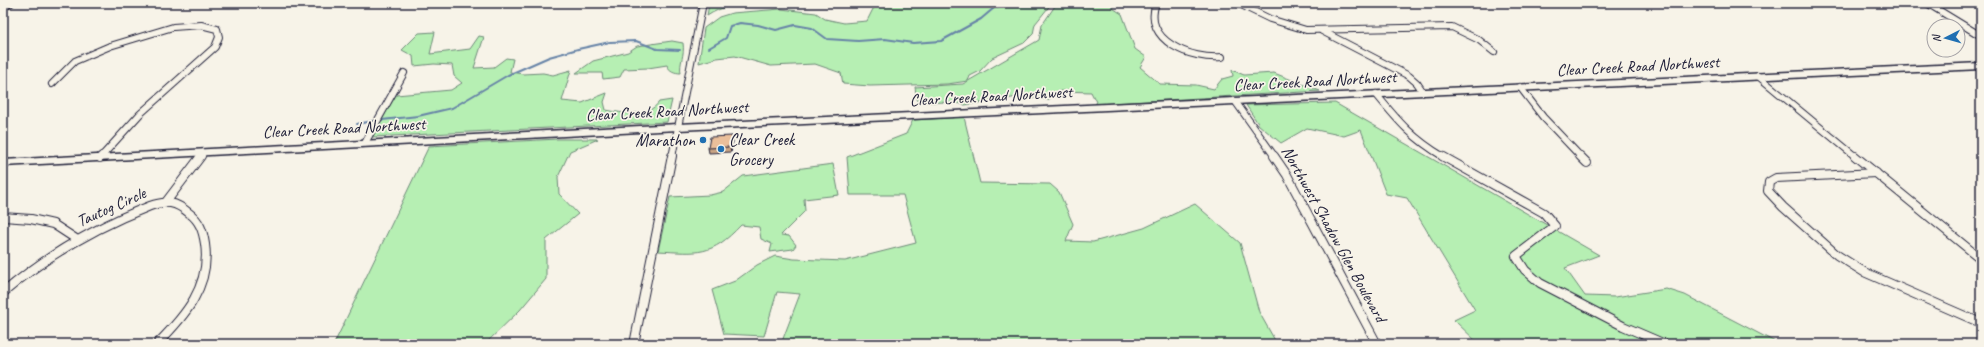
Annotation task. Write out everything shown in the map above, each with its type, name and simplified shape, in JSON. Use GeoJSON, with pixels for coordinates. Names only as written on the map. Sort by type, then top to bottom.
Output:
{"type":"FeatureCollection","features":[{"type":"Feature","properties":{"kind":"main road","name":"Clear Creek Road Northwest"},"geometry":{"type":"LineString","coordinates":[[3,163],[678,127],[1981,66]]}},
{"type":"Feature","properties":{"kind":"street"},"geometry":{"type":"LineString","coordinates":[[3,8],[11,3]]}},
{"type":"Feature","properties":{"kind":"street"},"geometry":{"type":"LineString","coordinates":[[634,344],[703,3]]}},
{"type":"Feature","properties":{"kind":"street"},"geometry":{"type":"LineString","coordinates":[[1156,3],[1153,14],[1154,20],[1163,37],[1192,54],[1207,58],[1222,57]]}},
{"type":"Feature","properties":{"kind":"street"},"geometry":{"type":"LineString","coordinates":[[1237,3],[1280,24],[1306,30],[1452,27],[1479,40],[1494,52]]}},
{"type":"Feature","properties":{"kind":"street"},"geometry":{"type":"LineString","coordinates":[[1927,3],[1981,36]]}},
{"type":"Feature","properties":{"kind":"street"},"geometry":{"type":"LineString","coordinates":[[52,84],[75,62],[110,46],[173,27],[201,25],[217,29],[219,37],[215,47],[140,114],[100,158]]}},
{"type":"Feature","properties":{"kind":"street"},"geometry":{"type":"LineString","coordinates":[[1320,30],[1409,76],[1417,83],[1422,92]]}},
{"type":"Feature","properties":{"kind":"street"},"geometry":{"type":"LineString","coordinates":[[365,143],[404,73]]}},
{"type":"Feature","properties":{"kind":"street"},"geometry":{"type":"LineString","coordinates":[[1758,76],[1981,259]]}},
{"type":"Feature","properties":{"kind":"street"},"geometry":{"type":"LineString","coordinates":[[1520,87],[1534,107],[1586,163]]}},
{"type":"Feature","properties":{"kind":"street"},"geometry":{"type":"LineString","coordinates":[[1376,94],[1406,130],[1425,146],[1544,213],[1555,226],[1516,256],[1530,275],[1540,283],[1623,326],[1665,344]]}},
{"type":"Feature","properties":{"kind":"street","name":"Northwest Shadow Glen Boulevard"},"geometry":{"type":"LineString","coordinates":[[1235,101],[1248,123],[1273,152],[1287,175],[1377,344]]}},
{"type":"Feature","properties":{"kind":"street"},"geometry":{"type":"LineString","coordinates":[[166,202],[203,153]]}},
{"type":"Feature","properties":{"kind":"street"},"geometry":{"type":"LineString","coordinates":[[1876,173],[1776,178],[1769,182],[1768,191],[1783,207],[1847,262],[1864,272],[1981,323]]}},
{"type":"Feature","properties":{"kind":"street","name":"Tautog Circle"},"geometry":{"type":"LineString","coordinates":[[3,293],[28,270],[76,239],[148,206],[166,202],[179,204],[197,219],[204,231],[206,265],[204,278],[195,296],[157,344]]}},
{"type":"Feature","properties":{"kind":"street"},"geometry":{"type":"LineString","coordinates":[[3,217],[31,219],[53,224],[76,239]]}},
{"type":"Feature","properties":{"kind":"green space"},"geometry":{"type":"Polygon","coordinates":[[[709,3],[755,3],[730,6],[707,16],[709,3]]]}},
{"type":"Feature","properties":{"kind":"green space"},"geometry":{"type":"Polygon","coordinates":[[[880,3],[1052,3],[1035,24],[1033,34],[1024,43],[992,58],[980,71],[970,76],[968,81],[947,84],[870,86],[843,84],[841,73],[815,64],[771,66],[735,56],[717,58],[699,63],[704,28],[719,17],[732,13],[781,9],[816,13],[825,19],[844,23],[867,21],[873,9],[880,3]]]}},
{"type":"Feature","properties":{"kind":"green space"},"geometry":{"type":"Polygon","coordinates":[[[1057,3],[1115,3],[1111,7],[1122,14],[1135,49],[1146,57],[1140,67],[1160,84],[1196,85],[1214,89],[1222,79],[1233,76],[1232,70],[1244,75],[1274,73],[1320,91],[1097,104],[1091,92],[1060,91],[1048,100],[1025,96],[965,105],[917,101],[915,87],[963,84],[1039,40],[1042,25],[1057,3]]]}},
{"type":"Feature","properties":{"kind":"green space"},"geometry":{"type":"Polygon","coordinates":[[[435,32],[430,54],[470,49],[479,36],[484,37],[474,68],[494,67],[506,58],[513,59],[510,72],[523,74],[543,73],[553,75],[571,70],[562,101],[582,103],[607,93],[604,102],[606,110],[634,113],[648,110],[659,102],[672,100],[667,122],[372,137],[396,95],[451,90],[462,83],[454,76],[452,65],[434,64],[414,66],[413,56],[402,50],[419,33],[435,32]]]}},
{"type":"Feature","properties":{"kind":"green space"},"geometry":{"type":"Polygon","coordinates":[[[672,41],[683,43],[681,73],[672,71],[667,65],[648,68],[624,69],[620,77],[603,79],[602,73],[576,73],[593,61],[628,52],[637,46],[672,41]]]}},
{"type":"Feature","properties":{"kind":"green space"},"geometry":{"type":"Polygon","coordinates":[[[1335,103],[1599,255],[1565,268],[1585,296],[1615,297],[1666,289],[1685,295],[1779,344],[1479,344],[1454,320],[1475,310],[1407,198],[1386,194],[1361,130],[1344,136],[1307,128],[1281,143],[1259,125],[1246,105],[1335,103]]]}},
{"type":"Feature","properties":{"kind":"green space"},"geometry":{"type":"Polygon","coordinates":[[[964,117],[980,183],[1050,184],[1059,192],[1073,224],[1066,241],[1093,242],[1144,228],[1195,204],[1240,243],[1259,312],[1277,344],[781,344],[800,294],[777,292],[764,336],[724,334],[712,290],[735,281],[757,265],[775,256],[794,259],[845,261],[916,243],[903,195],[850,195],[847,157],[906,134],[913,120],[964,117]]]}},
{"type":"Feature","properties":{"kind":"green space"},"geometry":{"type":"Polygon","coordinates":[[[558,139],[598,139],[570,151],[558,177],[559,194],[578,214],[546,240],[546,279],[520,310],[485,344],[334,344],[429,146],[558,139]]]}},
{"type":"Feature","properties":{"kind":"green space"},"geometry":{"type":"Polygon","coordinates":[[[833,164],[839,195],[804,199],[805,211],[781,235],[789,236],[796,245],[793,249],[770,252],[772,244],[761,239],[759,227],[741,225],[721,243],[703,251],[658,251],[670,197],[710,195],[723,192],[743,176],[833,164]]]}},
{"type":"Feature","properties":{"kind":"building"},"geometry":{"type":"Polygon","coordinates":[[[732,136],[730,147],[708,148],[710,137],[732,136]]]}},
{"type":"Feature","properties":{"kind":"waterway"},"geometry":{"type":"LineString","coordinates":[[709,48],[726,38],[730,26],[740,23],[758,25],[776,30],[795,25],[812,28],[827,39],[858,41],[885,39],[913,43],[941,41],[981,19],[994,8],[1009,3],[1021,5],[1023,3]]}},
{"type":"Feature","properties":{"kind":"waterway"},"geometry":{"type":"LineString","coordinates":[[382,120],[418,116],[452,108],[508,75],[549,57],[578,49],[610,42],[636,41],[657,49],[680,50]]}},
{"type":"Feature","properties":{"kind":"waterway"},"geometry":{"type":"LineString","coordinates":[[357,124],[373,121]]}},
{"type":"Feature","properties":{"kind":"place","name":"Marathon"},"geometry":{"type":"Point","coordinates":[703,140]}},
{"type":"Feature","properties":{"kind":"place","name":"Clear Creek Grocery"},"geometry":{"type":"Point","coordinates":[721,149]}}]}
